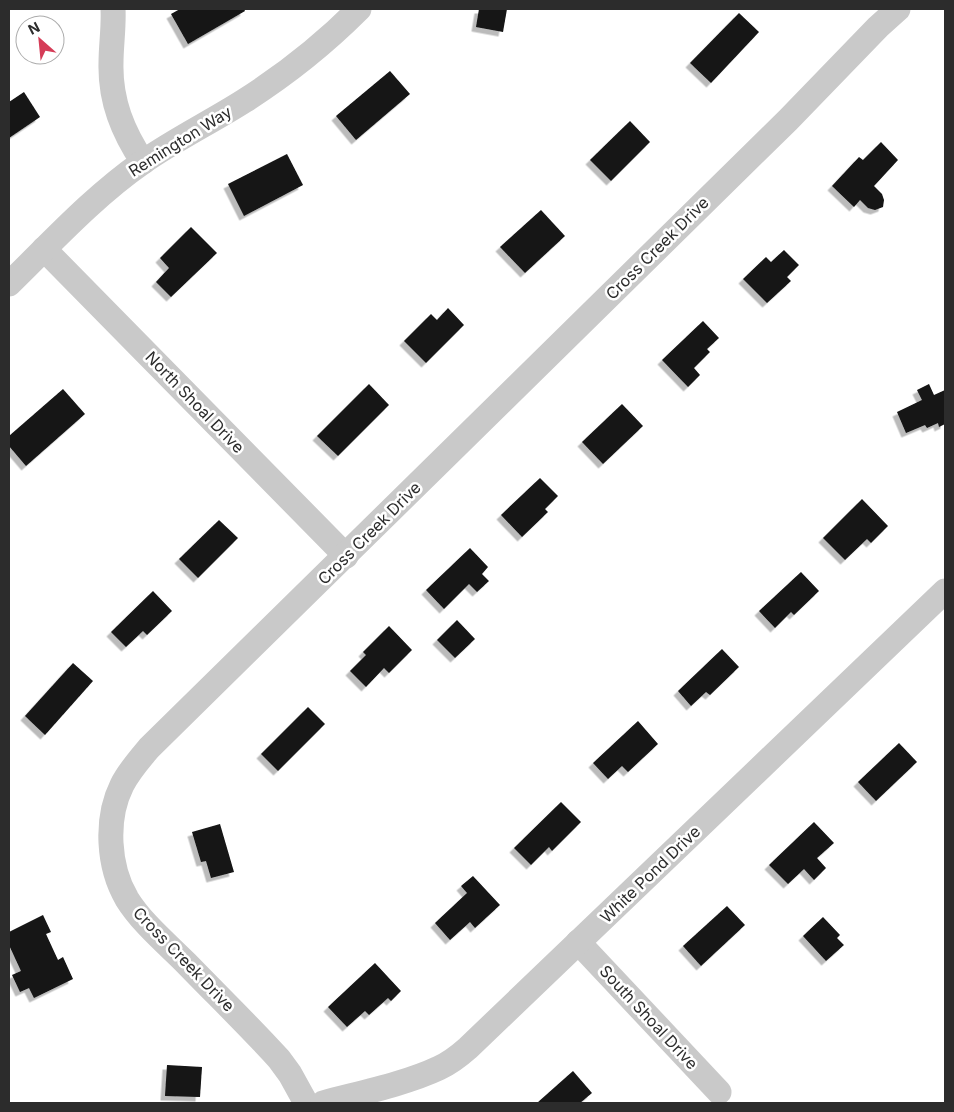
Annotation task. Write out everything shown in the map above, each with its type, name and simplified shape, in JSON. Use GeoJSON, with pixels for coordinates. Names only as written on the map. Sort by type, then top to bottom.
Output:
{"type":"FeatureCollection","features":[{"type":"Feature","properties":{"kind":"street"},"geometry":{"type":"LineString","coordinates":[[113,9],[111,63],[114,102],[125,134],[143,162]]}},
{"type":"Feature","properties":{"kind":"street","name":"Remington Way"},"geometry":{"type":"LineString","coordinates":[[9,284],[98,198],[143,162],[276,80],[328,38],[359,9]]}},
{"type":"Feature","properties":{"kind":"street","name":"Cross Creek Drive"},"geometry":{"type":"LineString","coordinates":[[306,1103],[279,1058],[150,927],[128,899],[114,867],[111,847],[115,808],[121,787],[131,770],[149,748],[788,120],[898,9]]}},
{"type":"Feature","properties":{"kind":"street","name":"North Shoal Drive"},"geometry":{"type":"LineString","coordinates":[[44,249],[346,556]]}},
{"type":"Feature","properties":{"kind":"street","name":"White Pond Drive"},"geometry":{"type":"LineString","coordinates":[[323,1103],[439,1068],[468,1048],[945,591]]}},
{"type":"Feature","properties":{"kind":"street","name":"South Shoal Drive"},"geometry":{"type":"LineString","coordinates":[[578,942],[719,1092]]}},
{"type":"Feature","properties":{"kind":"building"},"geometry":{"type":"Polygon","coordinates":[[[180,9],[244,9],[245,11],[188,44],[171,14],[180,9]]]}},
{"type":"Feature","properties":{"kind":"building"},"geometry":{"type":"Polygon","coordinates":[[[479,9],[507,9],[503,32],[476,27],[479,9]]]}},
{"type":"Feature","properties":{"kind":"building"},"geometry":{"type":"Polygon","coordinates":[[[739,13],[759,32],[711,83],[690,63],[739,13]]]}},
{"type":"Feature","properties":{"kind":"building"},"geometry":{"type":"Polygon","coordinates":[[[390,71],[410,94],[356,140],[336,116],[390,71]]]}},
{"type":"Feature","properties":{"kind":"building"},"geometry":{"type":"Polygon","coordinates":[[[24,92],[40,117],[9,138],[9,102],[24,92]]]}},
{"type":"Feature","properties":{"kind":"building"},"geometry":{"type":"Polygon","coordinates":[[[630,121],[650,142],[611,181],[590,160],[630,121]]]}},
{"type":"Feature","properties":{"kind":"building"},"geometry":{"type":"Polygon","coordinates":[[[881,142],[898,160],[874,186],[882,194],[884,200],[883,207],[875,210],[868,208],[860,200],[854,207],[832,186],[859,157],[863,160],[881,142]]]}},
{"type":"Feature","properties":{"kind":"building"},"geometry":{"type":"Polygon","coordinates":[[[287,154],[303,185],[244,216],[228,184],[287,154]]]}},
{"type":"Feature","properties":{"kind":"building"},"geometry":{"type":"Polygon","coordinates":[[[541,210],[565,236],[525,273],[500,247],[541,210]]]}},
{"type":"Feature","properties":{"kind":"building"},"geometry":{"type":"Polygon","coordinates":[[[191,227],[217,253],[171,297],[156,282],[169,268],[160,258],[191,227]]]}},
{"type":"Feature","properties":{"kind":"building"},"geometry":{"type":"Polygon","coordinates":[[[784,250],[799,265],[787,277],[791,281],[767,303],[743,279],[766,257],[771,262],[784,250]]]}},
{"type":"Feature","properties":{"kind":"building"},"geometry":{"type":"Polygon","coordinates":[[[448,308],[464,325],[426,363],[404,341],[431,314],[437,320],[448,308]]]}},
{"type":"Feature","properties":{"kind":"building"},"geometry":{"type":"Polygon","coordinates":[[[703,321],[719,338],[707,349],[710,352],[694,368],[700,375],[688,387],[662,360],[703,321]]]}},
{"type":"Feature","properties":{"kind":"building"},"geometry":{"type":"Polygon","coordinates":[[[369,384],[389,405],[338,456],[317,436],[369,384]]]}},
{"type":"Feature","properties":{"kind":"building"},"geometry":{"type":"Polygon","coordinates":[[[929,384],[934,395],[945,390],[945,424],[939,427],[938,423],[927,428],[925,425],[906,433],[897,412],[922,400],[917,390],[929,384]]]}},
{"type":"Feature","properties":{"kind":"building"},"geometry":{"type":"Polygon","coordinates":[[[63,389],[85,414],[26,466],[9,446],[9,436],[63,389]]]}},
{"type":"Feature","properties":{"kind":"building"},"geometry":{"type":"Polygon","coordinates":[[[622,404],[643,426],[603,464],[582,442],[622,404]]]}},
{"type":"Feature","properties":{"kind":"building"},"geometry":{"type":"Polygon","coordinates":[[[540,478],[558,496],[545,509],[548,512],[522,537],[501,515],[540,478]]]}},
{"type":"Feature","properties":{"kind":"building"},"geometry":{"type":"Polygon","coordinates":[[[862,499],[888,526],[871,543],[867,539],[845,560],[823,538],[862,499]]]}},
{"type":"Feature","properties":{"kind":"building"},"geometry":{"type":"Polygon","coordinates":[[[219,520],[238,538],[198,578],[179,559],[219,520]]]}},
{"type":"Feature","properties":{"kind":"building"},"geometry":{"type":"Polygon","coordinates":[[[470,548],[488,567],[482,574],[489,581],[477,592],[469,584],[444,609],[426,590],[470,548]]]}},
{"type":"Feature","properties":{"kind":"building"},"geometry":{"type":"Polygon","coordinates":[[[801,572],[819,591],[794,615],[791,612],[775,628],[759,611],[801,572]]]}},
{"type":"Feature","properties":{"kind":"building"},"geometry":{"type":"Polygon","coordinates":[[[153,591],[172,611],[147,635],[143,631],[126,647],[111,632],[153,591]]]}},
{"type":"Feature","properties":{"kind":"building"},"geometry":{"type":"Polygon","coordinates":[[[457,620],[475,639],[455,658],[437,640],[457,620]]]}},
{"type":"Feature","properties":{"kind":"building"},"geometry":{"type":"Polygon","coordinates":[[[389,626],[412,650],[389,673],[384,668],[366,687],[350,671],[366,655],[363,652],[389,626]]]}},
{"type":"Feature","properties":{"kind":"building"},"geometry":{"type":"Polygon","coordinates":[[[722,649],[739,667],[710,695],[706,692],[691,706],[678,691],[722,649]]]}},
{"type":"Feature","properties":{"kind":"building"},"geometry":{"type":"Polygon","coordinates":[[[73,663],[93,681],[45,735],[25,716],[73,663]]]}},
{"type":"Feature","properties":{"kind":"building"},"geometry":{"type":"Polygon","coordinates":[[[308,707],[325,724],[278,771],[261,754],[308,707]]]}},
{"type":"Feature","properties":{"kind":"building"},"geometry":{"type":"Polygon","coordinates":[[[638,721],[658,744],[628,772],[622,766],[608,779],[593,763],[638,721]]]}},
{"type":"Feature","properties":{"kind":"building"},"geometry":{"type":"Polygon","coordinates":[[[899,743],[917,762],[876,801],[858,782],[899,743]]]}},
{"type":"Feature","properties":{"kind":"building"},"geometry":{"type":"Polygon","coordinates":[[[561,802],[581,822],[552,851],[549,847],[531,865],[514,848],[561,802]]]}},
{"type":"Feature","properties":{"kind":"building"},"geometry":{"type":"Polygon","coordinates":[[[814,822],[834,843],[817,858],[826,868],[814,880],[804,869],[788,884],[769,865],[814,822]]]}},
{"type":"Feature","properties":{"kind":"building"},"geometry":{"type":"Polygon","coordinates":[[[220,824],[234,872],[211,878],[206,861],[201,862],[192,832],[220,824]]]}},
{"type":"Feature","properties":{"kind":"building"},"geometry":{"type":"Polygon","coordinates":[[[473,876],[500,905],[475,928],[470,922],[450,940],[435,923],[467,893],[461,886],[473,876]]]}},
{"type":"Feature","properties":{"kind":"building"},"geometry":{"type":"Polygon","coordinates":[[[727,906],[745,925],[701,966],[683,946],[727,906]]]}},
{"type":"Feature","properties":{"kind":"building"},"geometry":{"type":"Polygon","coordinates":[[[43,915],[51,932],[46,934],[58,960],[63,957],[73,979],[34,998],[29,988],[20,992],[12,975],[21,971],[9,945],[9,932],[43,915]]]}},
{"type":"Feature","properties":{"kind":"building"},"geometry":{"type":"Polygon","coordinates":[[[823,917],[840,935],[837,938],[844,945],[826,961],[803,936],[823,917]]]}},
{"type":"Feature","properties":{"kind":"building"},"geometry":{"type":"Polygon","coordinates":[[[375,963],[401,991],[391,1001],[388,998],[369,1015],[365,1011],[347,1027],[328,1007],[375,963]]]}},
{"type":"Feature","properties":{"kind":"building"},"geometry":{"type":"Polygon","coordinates":[[[167,1065],[202,1067],[200,1097],[165,1096],[167,1065]]]}},
{"type":"Feature","properties":{"kind":"building"},"geometry":{"type":"Polygon","coordinates":[[[573,1071],[592,1093],[580,1103],[537,1103],[573,1071]]]}}]}
